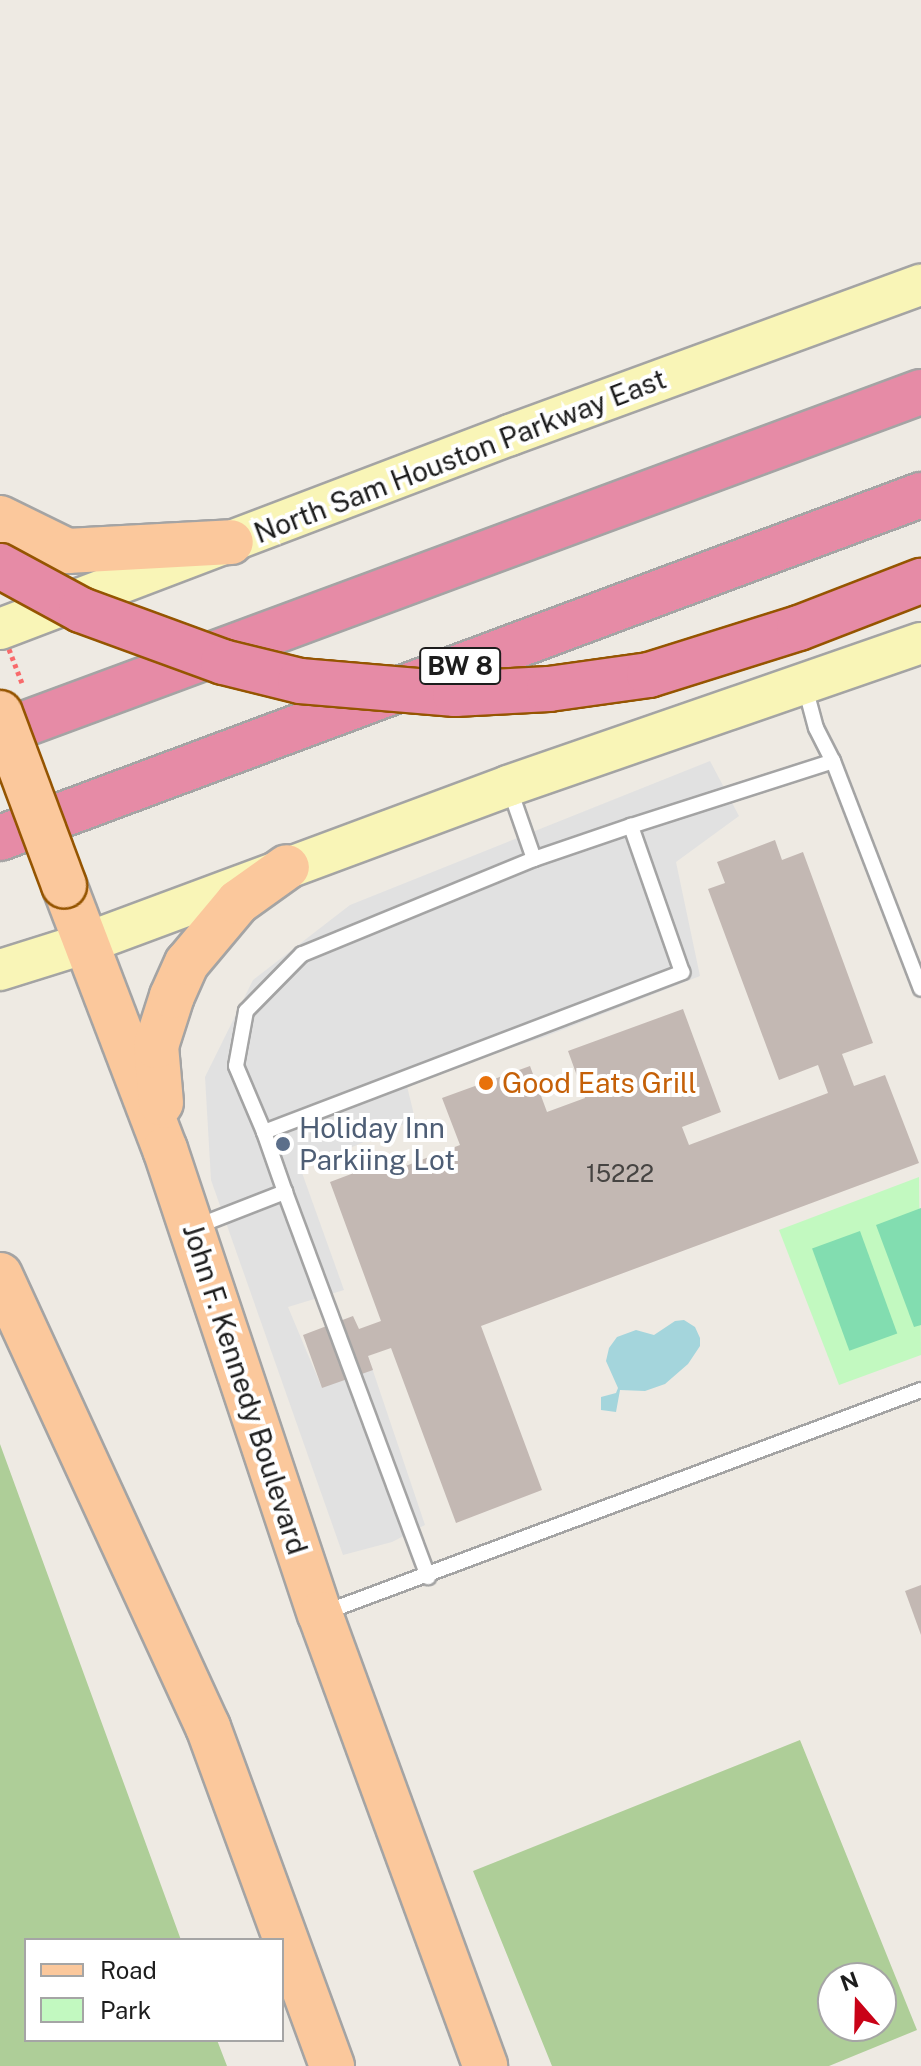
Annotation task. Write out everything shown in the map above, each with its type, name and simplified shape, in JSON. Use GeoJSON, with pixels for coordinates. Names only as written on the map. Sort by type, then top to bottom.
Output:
{"type":"FeatureCollection","features":[{"type":"Feature","properties":{"kind":"highway"},"geometry":{"type":"LineString","coordinates":[[0,733],[921,392]]}},
{"type":"Feature","properties":{"kind":"highway","name":"BW 8"},"geometry":{"type":"LineString","coordinates":[[0,838],[921,495]]}},
{"type":"Feature","properties":{"kind":"highway"},"geometry":{"type":"LineString","coordinates":[[0,566],[81,610],[223,662],[300,681],[455,694],[549,689],[649,675],[799,628],[921,581]]}},
{"type":"Feature","properties":{"kind":"main road","name":"North Sam Houston Parkway East"},"geometry":{"type":"LineString","coordinates":[[0,629],[524,430],[921,285]]}},
{"type":"Feature","properties":{"kind":"main road"},"geometry":{"type":"LineString","coordinates":[[0,518],[67,551],[231,542]]}},
{"type":"Feature","properties":{"kind":"main road"},"geometry":{"type":"LineString","coordinates":[[0,970],[86,943],[508,786],[805,686],[921,643]]}},
{"type":"Feature","properties":{"kind":"main road","name":"John F. Kennedy Boulevard"},"geometry":{"type":"LineString","coordinates":[[0,713],[165,1149],[320,1614],[485,2066]]}},
{"type":"Feature","properties":{"kind":"main road"},"geometry":{"type":"LineString","coordinates":[[165,1149],[156,1046],[172,996],[187,963],[238,902],[287,867]]}},
{"type":"Feature","properties":{"kind":"main road"},"geometry":{"type":"LineString","coordinates":[[0,1275],[208,1727],[332,2066]]}},
{"type":"Feature","properties":{"kind":"lane"},"geometry":{"type":"LineString","coordinates":[[805,686],[816,728],[833,761],[921,989]]}},
{"type":"Feature","properties":{"kind":"lane"},"geometry":{"type":"LineString","coordinates":[[428,1577],[264,1132],[236,1066],[246,1011],[302,954],[534,859],[833,761]]}},
{"type":"Feature","properties":{"kind":"lane"},"geometry":{"type":"LineString","coordinates":[[508,786],[534,859]]}},
{"type":"Feature","properties":{"kind":"lane"},"geometry":{"type":"LineString","coordinates":[[264,1132],[682,972],[631,826]]}},
{"type":"Feature","properties":{"kind":"lane"},"geometry":{"type":"LineString","coordinates":[[191,1228],[285,1192]]}},
{"type":"Feature","properties":{"kind":"lane"},"geometry":{"type":"LineString","coordinates":[[320,1614],[428,1577],[921,1390]]}},
{"type":"Feature","properties":{"kind":"green space"},"geometry":{"type":"Polygon","coordinates":[[[919,1177],[921,1355],[839,1385],[779,1230],[919,1177]]]}},
{"type":"Feature","properties":{"kind":"green space"},"geometry":{"type":"Polygon","coordinates":[[[921,1208],[921,1325],[914,1327],[876,1225],[921,1208]]]}},
{"type":"Feature","properties":{"kind":"green space"},"geometry":{"type":"Polygon","coordinates":[[[860,1231],[897,1333],[849,1351],[812,1248],[860,1231]]]}},
{"type":"Feature","properties":{"kind":"green space"},"geometry":{"type":"Polygon","coordinates":[[[0,1444],[180,1938],[24,1938],[24,2042],[218,2042],[227,2066],[0,2066],[0,1444]]]}},
{"type":"Feature","properties":{"kind":"green space"},"geometry":{"type":"Polygon","coordinates":[[[800,1740],[890,1962],[817,1962],[817,2042],[888,2042],[829,2066],[552,2066],[473,1871],[800,1740]]]}},
{"type":"Feature","properties":{"kind":"green space"},"geometry":{"type":"Polygon","coordinates":[[[897,1980],[917,2030],[897,2038],[897,1980]]]}},
{"type":"Feature","properties":{"kind":"shaded area","name":"Holiday Inn Parkiing Lot"},"geometry":{"type":"Polygon","coordinates":[[[710,761],[739,816],[676,862],[700,976],[544,1037],[406,1082],[415,1119],[301,1170],[344,1290],[288,1307],[322,1388],[368,1356],[425,1525],[392,1542],[343,1555],[211,1180],[205,1077],[253,980],[350,905],[710,761]]]}},
{"type":"Feature","properties":{"kind":"water"},"geometry":{"type":"Polygon","coordinates":[[[684,1320],[695,1327],[700,1338],[700,1346],[688,1364],[665,1384],[645,1391],[620,1390],[616,1412],[601,1410],[601,1397],[616,1393],[618,1388],[606,1361],[609,1348],[617,1337],[636,1330],[654,1335],[675,1321],[684,1320]]]}},
{"type":"Feature","properties":{"kind":"building"},"geometry":{"type":"Polygon","coordinates":[[[775,840],[782,860],[803,852],[873,1043],[842,1054],[854,1086],[885,1075],[919,1163],[481,1326],[542,1490],[456,1523],[391,1348],[368,1356],[373,1370],[322,1388],[303,1335],[353,1316],[359,1329],[381,1321],[330,1182],[399,1156],[403,1167],[460,1145],[442,1098],[530,1066],[547,1112],[585,1098],[568,1051],[683,1009],[721,1112],[682,1127],[689,1145],[828,1093],[818,1065],[779,1080],[708,889],[725,883],[717,862],[775,840]]]}},
{"type":"Feature","properties":{"kind":"building"},"geometry":{"type":"Polygon","coordinates":[[[921,1585],[921,1635],[905,1591],[921,1585]]]}},
{"type":"Feature","properties":{"kind":"place","name":"Good Eats Grill"},"geometry":{"type":"Point","coordinates":[486,1083]}},
{"type":"Feature","properties":{"kind":"place","name":"Holiday Inn Parkiing Lot"},"geometry":{"type":"Point","coordinates":[283,1144]}}]}
